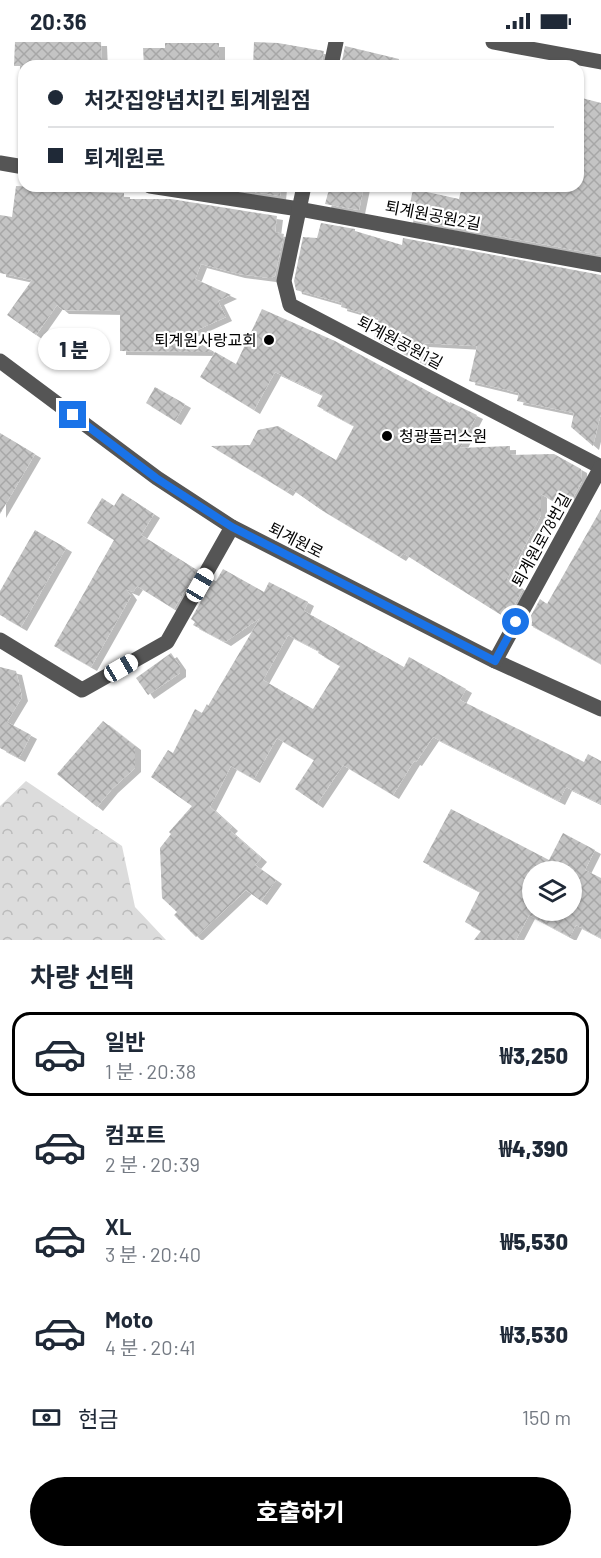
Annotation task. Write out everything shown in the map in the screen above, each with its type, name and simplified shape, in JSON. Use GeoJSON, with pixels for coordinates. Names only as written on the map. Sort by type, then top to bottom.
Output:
{"type":"FeatureCollection","features":[{"type":"Feature","properties":{"kind":"street"},"geometry":{"type":"LineString","coordinates":[[332,60],[336,42]]}},
{"type":"Feature","properties":{"kind":"street"},"geometry":{"type":"LineString","coordinates":[[493,42],[601,62]]}},
{"type":"Feature","properties":{"kind":"street"},"geometry":{"type":"LineString","coordinates":[[0,163],[18,166]]}},
{"type":"Feature","properties":{"kind":"street","name":"퇴계원공원2길"},"geometry":{"type":"LineString","coordinates":[[189,192],[299,209],[601,265]]}},
{"type":"Feature","properties":{"kind":"street","name":"퇴계원공원1길"},"geometry":{"type":"LineString","coordinates":[[303,192],[284,281],[290,305],[601,467]]}},
{"type":"Feature","properties":{"kind":"street","name":"퇴계원로"},"geometry":{"type":"LineString","coordinates":[[0,361],[156,478],[232,527],[495,661],[601,709]]}},
{"type":"Feature","properties":{"kind":"street","name":"퇴계원로78번길"},"geometry":{"type":"LineString","coordinates":[[495,661],[601,467]]}},
{"type":"Feature","properties":{"kind":"street"},"geometry":{"type":"LineString","coordinates":[[0,640],[82,690],[167,642],[232,527]]}},
{"type":"Feature","properties":{"kind":"green space"},"geometry":{"type":"Polygon","coordinates":[[[26,781],[122,846],[135,907],[166,940],[0,940],[0,806],[26,781]]]}},
{"type":"Feature","properties":{"kind":"building"},"geometry":{"type":"Polygon","coordinates":[[[15,42],[101,42],[102,60],[18,60],[18,66],[14,66],[15,42]]]}},
{"type":"Feature","properties":{"kind":"building"},"geometry":{"type":"Polygon","coordinates":[[[254,42],[278,43],[324,51],[322,60],[253,60],[254,42]]]}},
{"type":"Feature","properties":{"kind":"building"},"geometry":{"type":"Polygon","coordinates":[[[165,43],[219,43],[219,60],[144,60],[143,48],[165,48],[165,43]]]}},
{"type":"Feature","properties":{"kind":"building"},"geometry":{"type":"Polygon","coordinates":[[[345,46],[399,59],[399,60],[342,60],[345,46]]]}},
{"type":"Feature","properties":{"kind":"building"},"geometry":{"type":"Polygon","coordinates":[[[584,99],[601,103],[601,255],[407,219],[412,192],[427,192],[459,199],[461,192],[584,192],[584,99]]]}},
{"type":"Feature","properties":{"kind":"building"},"geometry":{"type":"Polygon","coordinates":[[[16,186],[18,186],[18,192],[124,193],[124,199],[171,199],[277,216],[275,232],[284,234],[275,276],[270,278],[239,274],[201,264],[195,279],[231,295],[218,301],[226,317],[186,335],[214,352],[120,351],[120,311],[63,310],[57,305],[36,335],[7,315],[32,280],[0,273],[0,215],[12,217],[16,186]]]}},
{"type":"Feature","properties":{"kind":"building"},"geometry":{"type":"Polygon","coordinates":[[[254,192],[280,192],[280,196],[254,192]]]}},
{"type":"Feature","properties":{"kind":"building"},"geometry":{"type":"Polygon","coordinates":[[[328,192],[363,192],[359,210],[325,204],[328,192]]]}},
{"type":"Feature","properties":{"kind":"building"},"geometry":{"type":"Polygon","coordinates":[[[321,223],[355,229],[355,231],[402,245],[403,238],[601,275],[601,413],[593,446],[571,427],[574,413],[517,401],[519,393],[469,381],[477,346],[423,343],[423,363],[374,338],[379,318],[341,307],[342,303],[296,290],[294,281],[303,237],[317,238],[321,223]]]}},
{"type":"Feature","properties":{"kind":"building"},"geometry":{"type":"Polygon","coordinates":[[[262,309],[335,341],[450,403],[477,415],[460,448],[510,446],[510,455],[554,454],[581,469],[582,481],[567,509],[541,494],[541,515],[507,579],[523,589],[510,613],[506,611],[503,616],[403,553],[400,557],[320,509],[290,488],[287,492],[211,446],[250,445],[258,430],[278,426],[336,460],[354,426],[317,406],[323,395],[275,372],[254,410],[200,377],[215,352],[236,364],[262,309]]]}},
{"type":"Feature","properties":{"kind":"building"},"geometry":{"type":"Polygon","coordinates":[[[155,387],[185,404],[175,421],[146,403],[155,387]]]}},
{"type":"Feature","properties":{"kind":"building"},"geometry":{"type":"Polygon","coordinates":[[[0,433],[35,454],[0,514],[0,433]]]}},
{"type":"Feature","properties":{"kind":"building"},"geometry":{"type":"Polygon","coordinates":[[[122,493],[154,514],[141,535],[197,570],[174,609],[137,586],[133,592],[126,589],[131,596],[91,667],[54,646],[114,540],[87,523],[102,498],[114,506],[122,493]]]}},
{"type":"Feature","properties":{"kind":"building"},"geometry":{"type":"Polygon","coordinates":[[[601,509],[601,664],[527,623],[540,599],[547,604],[601,509]]]}},
{"type":"Feature","properties":{"kind":"building"},"geometry":{"type":"Polygon","coordinates":[[[35,530],[66,548],[21,627],[0,615],[0,591],[35,530]]]}},
{"type":"Feature","properties":{"kind":"building"},"geometry":{"type":"Polygon","coordinates":[[[223,569],[264,592],[269,582],[308,602],[304,611],[404,667],[409,657],[466,689],[460,700],[584,762],[588,754],[601,761],[601,804],[566,787],[559,801],[433,737],[416,762],[414,761],[393,795],[343,765],[317,804],[295,789],[314,760],[277,738],[254,779],[231,766],[210,807],[232,827],[229,830],[261,858],[255,865],[276,880],[261,901],[246,890],[196,937],[174,915],[177,912],[162,898],[160,848],[171,834],[169,832],[192,806],[151,777],[168,750],[173,753],[195,709],[202,713],[207,704],[208,706],[260,618],[225,642],[193,625],[195,622],[191,619],[213,580],[216,581],[223,569]],[[288,635],[263,680],[313,709],[340,666],[318,653],[319,651],[288,635]]]}},
{"type":"Feature","properties":{"kind":"building"},"geometry":{"type":"Polygon","coordinates":[[[171,653],[180,666],[180,673],[148,695],[136,678],[171,653]]]}},
{"type":"Feature","properties":{"kind":"building"},"geometry":{"type":"Polygon","coordinates":[[[0,667],[16,671],[22,697],[7,722],[31,735],[19,758],[0,748],[0,667]]]}},
{"type":"Feature","properties":{"kind":"building"},"geometry":{"type":"Polygon","coordinates":[[[103,721],[135,746],[135,768],[112,789],[97,807],[57,774],[103,721]]]}},
{"type":"Feature","properties":{"kind":"building"},"geometry":{"type":"Polygon","coordinates":[[[451,809],[549,860],[563,833],[595,850],[585,870],[601,878],[601,938],[576,925],[570,937],[540,921],[582,921],[582,861],[522,861],[522,921],[526,921],[516,940],[474,940],[481,931],[465,922],[480,892],[423,862],[451,809]]]}},
{"type":"Feature","properties":{"kind":"place","name":"퇴계원사랑교회"},"geometry":{"type":"Point","coordinates":[269,340]}},
{"type":"Feature","properties":{"kind":"place","name":"청광플러스원"},"geometry":{"type":"Point","coordinates":[387,436]}},
{"type":"Feature","properties":{"kind":"route"},"geometry":{"type":"LineString","coordinates":[[73,415],[156,478],[232,527],[495,661],[516,622]]}}]}
